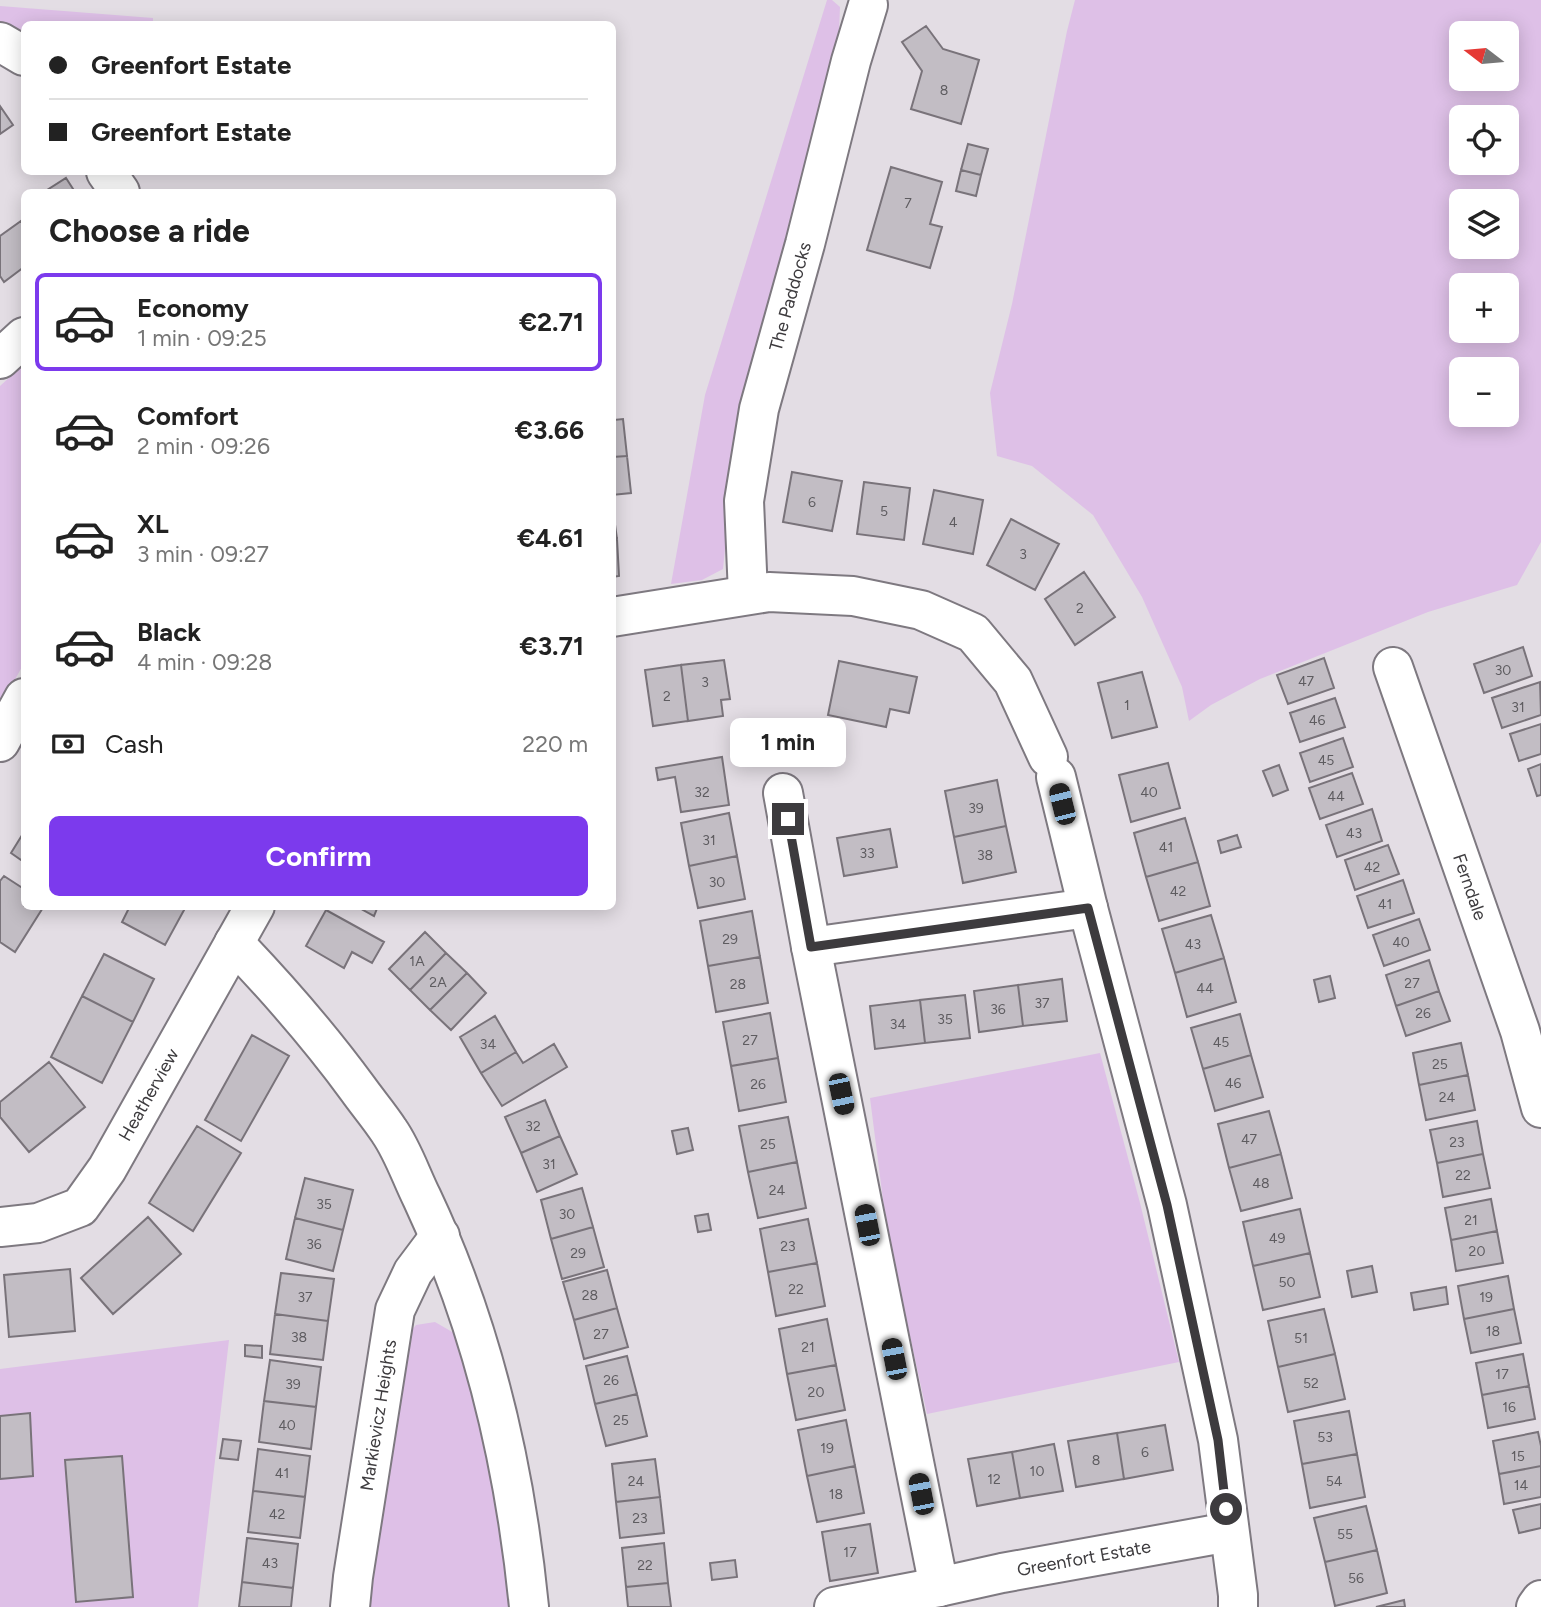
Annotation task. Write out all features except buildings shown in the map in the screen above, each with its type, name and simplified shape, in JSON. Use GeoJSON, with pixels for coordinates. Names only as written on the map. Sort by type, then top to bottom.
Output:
{"type":"FeatureCollection","features":[{"type":"Feature","properties":{"kind":"street","name":"The Paddocks"},"geometry":{"type":"LineString","coordinates":[[748,594],[744,501],[759,409],[868,5]]}},
{"type":"Feature","properties":{"kind":"street"},"geometry":{"type":"LineString","coordinates":[[0,42],[21,54]]}},
{"type":"Feature","properties":{"kind":"street"},"geometry":{"type":"LineString","coordinates":[[0,359],[21,340]]}},
{"type":"Feature","properties":{"kind":"street"},"geometry":{"type":"LineString","coordinates":[[616,616],[769,592],[853,596],[920,610],[973,633],[1013,681],[1052,767],[1167,1205],[1218,1440],[1238,1607]]}},
{"type":"Feature","properties":{"kind":"street","name":"Ferndale"},"geometry":{"type":"LineString","coordinates":[[1393,667],[1520,1031],[1541,1108]]}},
{"type":"Feature","properties":{"kind":"street"},"geometry":{"type":"LineString","coordinates":[[0,742],[21,704]]}},
{"type":"Feature","properties":{"kind":"street"},"geometry":{"type":"LineString","coordinates":[[783,793],[811,947],[939,1587]]}},
{"type":"Feature","properties":{"kind":"street"},"geometry":{"type":"LineString","coordinates":[[811,947],[1088,908]]}},
{"type":"Feature","properties":{"kind":"street","name":"Heatherview"},"geometry":{"type":"LineString","coordinates":[[0,1227],[37,1223],[80,1207],[107,1169],[253,910]]}},
{"type":"Feature","properties":{"kind":"street"},"geometry":{"type":"LineString","coordinates":[[234,943],[267,977],[334,1057],[391,1133],[440,1236],[480,1347],[508,1459],[529,1607]]}},
{"type":"Feature","properties":{"kind":"street","name":"Markievicz Heights"},"geometry":{"type":"LineString","coordinates":[[350,1607],[395,1310],[412,1272],[440,1236]]}},
{"type":"Feature","properties":{"kind":"street","name":"Greenfort Estate"},"geometry":{"type":"LineString","coordinates":[[834,1607],[1229,1532]]}},
{"type":"Feature","properties":{"kind":"street"},"geometry":{"type":"LineString","coordinates":[[1536,1607],[1541,1600]]}},
{"type":"Feature","properties":{"kind":"shaded area"},"geometry":{"type":"Polygon","coordinates":[[[827,0],[832,0],[840,7],[839,32],[743,408],[723,569],[702,580],[671,584],[705,395],[827,0]]]}},
{"type":"Feature","properties":{"kind":"shaded area"},"geometry":{"type":"Polygon","coordinates":[[[1075,0],[1541,0],[1541,542],[1517,585],[1428,612],[1260,679],[1211,705],[1189,721],[1182,687],[1142,597],[1093,515],[1032,466],[997,456],[990,393],[1012,304],[1075,0]]]}},
{"type":"Feature","properties":{"kind":"shaded area"},"geometry":{"type":"Polygon","coordinates":[[[0,6],[153,18],[153,21],[21,21],[21,33],[0,26],[0,6]]]}},
{"type":"Feature","properties":{"kind":"shaded area"},"geometry":{"type":"Polygon","coordinates":[[[21,367],[21,668],[0,707],[0,386],[21,367]]]}},
{"type":"Feature","properties":{"kind":"shaded area"},"geometry":{"type":"Polygon","coordinates":[[[1100,1053],[1179,1362],[927,1414],[887,1231],[870,1098],[1100,1053]]]}},
{"type":"Feature","properties":{"kind":"shaded area"},"geometry":{"type":"Polygon","coordinates":[[[435,1322],[454,1333],[485,1433],[513,1607],[368,1607],[398,1375],[406,1338],[416,1325],[435,1322]]]}},
{"type":"Feature","properties":{"kind":"shaded area"},"geometry":{"type":"Polygon","coordinates":[[[229,1340],[198,1607],[0,1607],[0,1369],[229,1340]]]}},
{"type":"Feature","properties":{"kind":"route"},"geometry":{"type":"LineString","coordinates":[[788,819],[811,947],[1088,908],[1167,1205],[1218,1440],[1226,1509]]}}]}
